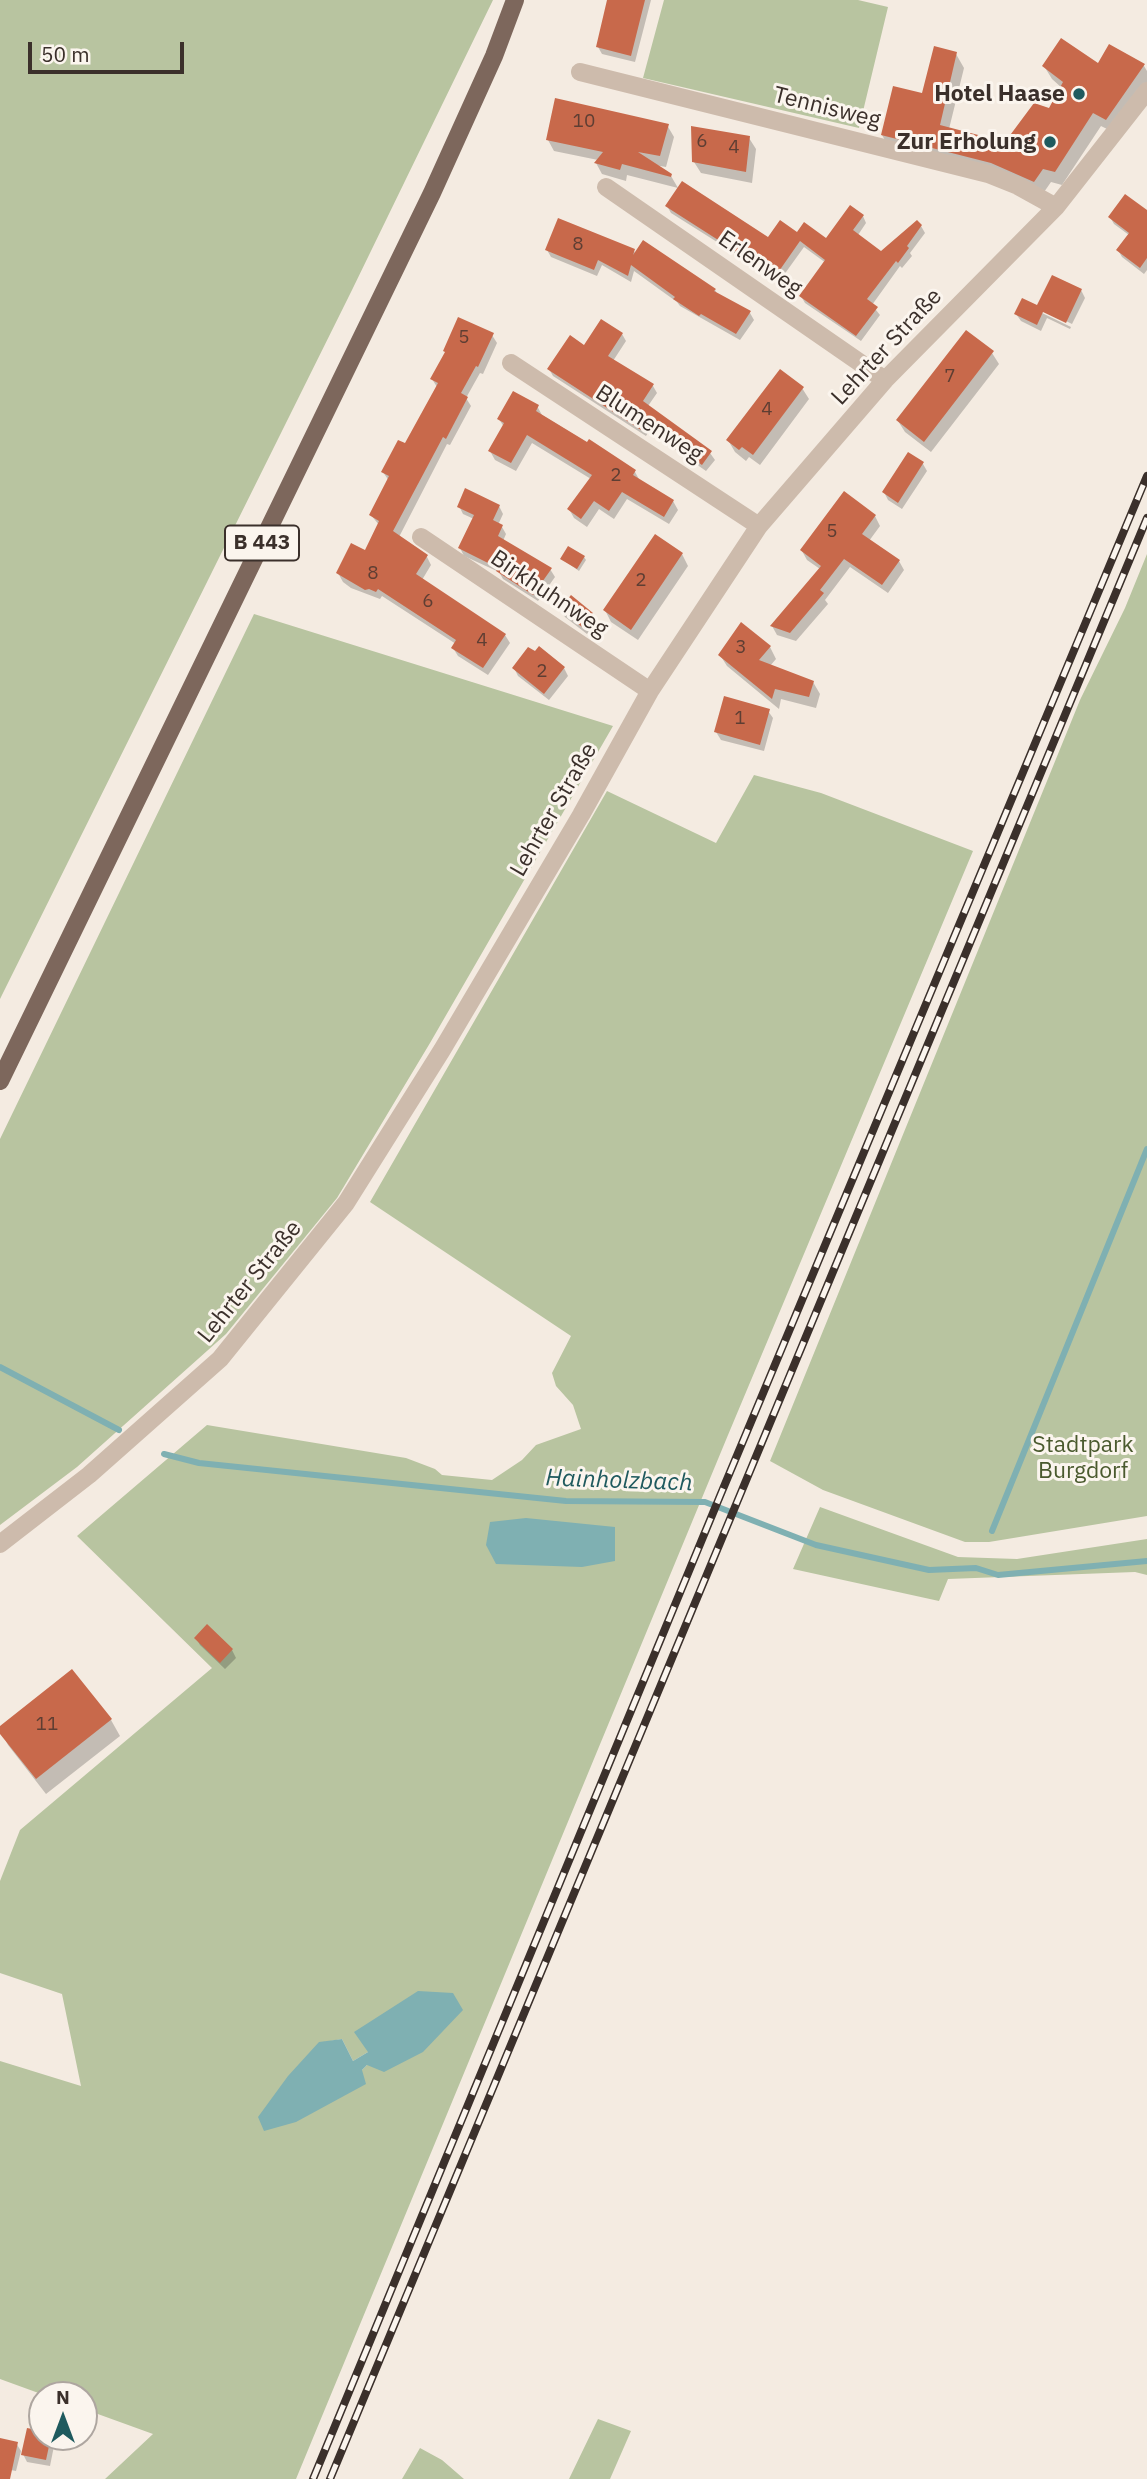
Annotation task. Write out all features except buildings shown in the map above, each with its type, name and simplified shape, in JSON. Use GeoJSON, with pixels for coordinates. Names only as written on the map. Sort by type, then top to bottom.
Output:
{"type":"FeatureCollection","features":[{"type":"Feature","properties":{"kind":"main road","name":"B 443"},"geometry":{"type":"LineString","coordinates":[[0,1081],[432,193],[494,56],[516,0]]}},
{"type":"Feature","properties":{"kind":"street","name":"Tennisweg"},"geometry":{"type":"LineString","coordinates":[[580,72],[988,174],[1018,186],[1056,207]]}},
{"type":"Feature","properties":{"kind":"street","name":"Lehrter Straße"},"geometry":{"type":"LineString","coordinates":[[0,1544],[89,1475],[220,1359],[346,1203],[456,1027],[581,815],[650,691],[759,526],[885,380],[1056,207],[1147,91]]}},
{"type":"Feature","properties":{"kind":"street","name":"Erlenweg"},"geometry":{"type":"LineString","coordinates":[[606,187],[885,380]]}},
{"type":"Feature","properties":{"kind":"street","name":"Blumenweg"},"geometry":{"type":"LineString","coordinates":[[511,363],[759,526]]}},
{"type":"Feature","properties":{"kind":"street","name":"Birkhuhnweg"},"geometry":{"type":"LineString","coordinates":[[421,537],[650,691]]}},
{"type":"Feature","properties":{"kind":"green space"},"geometry":{"type":"Polygon","coordinates":[[[0,0],[493,0],[0,999],[0,0]]]}},
{"type":"Feature","properties":{"kind":"green space"},"geometry":{"type":"Polygon","coordinates":[[[664,0],[858,0],[888,7],[859,128],[643,78],[664,0]]]}},
{"type":"Feature","properties":{"kind":"green space","name":"Stadtpark Burgdorf"},"geometry":{"type":"Polygon","coordinates":[[[1147,554],[1147,1516],[989,1542],[965,1542],[823,1490],[770,1461],[1080,700],[1125,608],[1147,554]]]}},
{"type":"Feature","properties":{"kind":"green space"},"geometry":{"type":"Polygon","coordinates":[[[254,614],[613,726],[337,1198],[226,1334],[77,1467],[0,1525],[0,1139],[254,614]]]}},
{"type":"Feature","properties":{"kind":"green space"},"geometry":{"type":"Polygon","coordinates":[[[754,775],[821,793],[973,851],[296,2479],[105,2479],[153,2434],[98,2414],[98,2381],[28,2381],[28,2389],[0,2379],[0,2061],[81,2086],[62,1994],[0,1973],[0,1881],[20,1830],[212,1668],[77,1536],[207,1425],[406,1458],[435,1469],[442,1475],[492,1480],[522,1460],[536,1445],[581,1429],[573,1405],[556,1386],[552,1373],[571,1336],[370,1202],[607,791],[716,843],[754,775]],[[342,2039],[319,2043],[362,2070],[367,2065],[368,2052],[353,2061],[342,2039]]]}},
{"type":"Feature","properties":{"kind":"green space"},"geometry":{"type":"Polygon","coordinates":[[[820,1507],[958,1557],[1017,1559],[1147,1539],[1147,1575],[1135,1572],[948,1579],[939,1601],[793,1569],[820,1507]]]}},
{"type":"Feature","properties":{"kind":"green space"},"geometry":{"type":"Polygon","coordinates":[[[598,2419],[631,2431],[610,2479],[569,2479],[598,2419]]]}},
{"type":"Feature","properties":{"kind":"green space"},"geometry":{"type":"Polygon","coordinates":[[[420,2448],[442,2460],[464,2479],[402,2479],[420,2448]]]}},
{"type":"Feature","properties":{"kind":"water"},"geometry":{"type":"Polygon","coordinates":[[[526,1518],[615,1527],[615,1561],[582,1567],[496,1564],[486,1545],[490,1522],[526,1518]]]}},
{"type":"Feature","properties":{"kind":"water"},"geometry":{"type":"Polygon","coordinates":[[[418,1991],[453,1993],[463,2010],[423,2052],[384,2072],[367,2065],[362,2070],[366,2084],[296,2122],[264,2131],[258,2117],[288,2076],[319,2042],[342,2039],[353,2061],[368,2052],[354,2032],[418,1991]]]}},
{"type":"Feature","properties":{"kind":"waterway"},"geometry":{"type":"LineString","coordinates":[[992,1531],[1147,1149]]}},
{"type":"Feature","properties":{"kind":"waterway","name":"Hainholzbach"},"geometry":{"type":"LineString","coordinates":[[0,1367],[119,1430]]}},
{"type":"Feature","properties":{"kind":"waterway","name":"Hainholzbach"},"geometry":{"type":"LineString","coordinates":[[164,1454],[199,1463],[566,1501],[705,1502],[816,1545],[929,1570],[976,1568],[998,1575],[1147,1561]]}},
{"type":"Feature","properties":{"kind":"railway"},"geometry":{"type":"LineString","coordinates":[[313,2479],[720,1496],[1147,476]]}},
{"type":"Feature","properties":{"kind":"railway"},"geometry":{"type":"LineString","coordinates":[[330,2479],[1147,518]]}},
{"type":"Feature","properties":{"kind":"place","name":"Hotel Haase"},"geometry":{"type":"Point","coordinates":[1079,94]}},
{"type":"Feature","properties":{"kind":"place","name":"Zur Erholung"},"geometry":{"type":"Point","coordinates":[1050,142]}}]}
